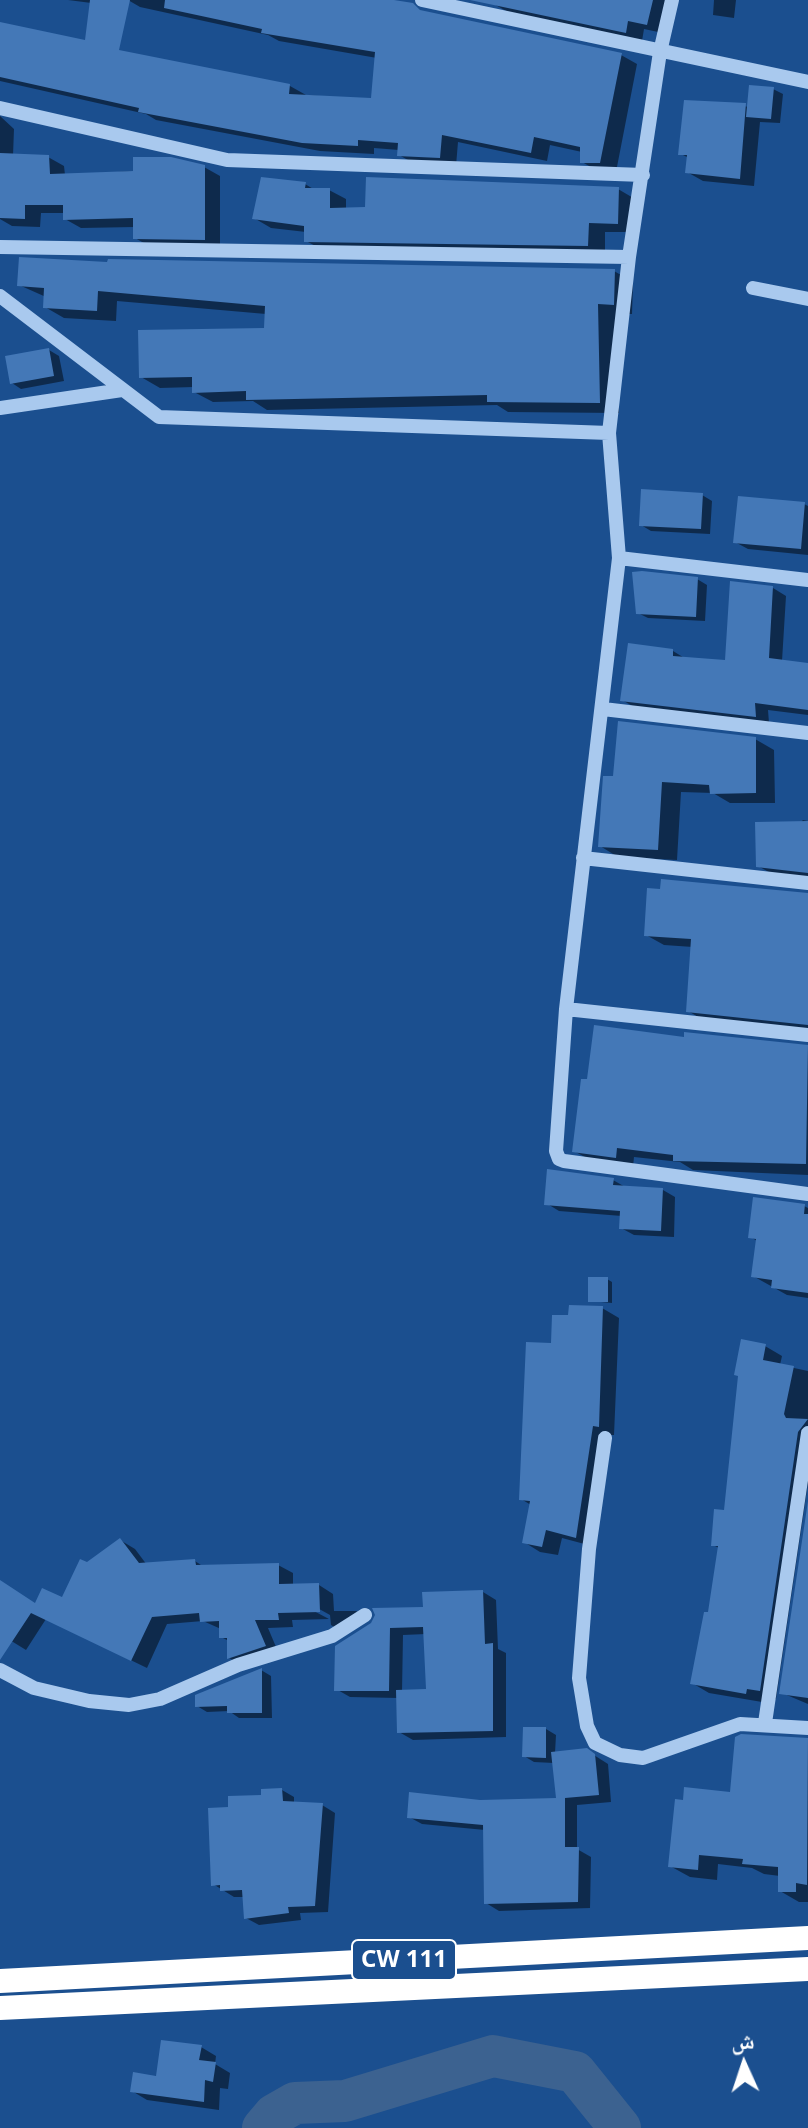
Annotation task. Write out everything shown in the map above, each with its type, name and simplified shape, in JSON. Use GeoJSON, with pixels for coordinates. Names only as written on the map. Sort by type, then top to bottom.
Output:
{"type":"FeatureCollection","features":[{"type":"Feature","properties":{"kind":"highway","name":"CW 111"},"geometry":{"type":"LineString","coordinates":[[0,1981],[808,1938]]}},
{"type":"Feature","properties":{"kind":"highway","name":"CW 111"},"geometry":{"type":"LineString","coordinates":[[0,2008],[808,1969]]}},
{"type":"Feature","properties":{"kind":"street"},"geometry":{"type":"LineString","coordinates":[[422,0],[808,82]]}},
{"type":"Feature","properties":{"kind":"street"},"geometry":{"type":"LineString","coordinates":[[672,0],[660,52],[629,257],[609,433],[619,558],[566,1009],[556,1151],[559,1159],[808,1194]]}},
{"type":"Feature","properties":{"kind":"street"},"geometry":{"type":"LineString","coordinates":[[0,108],[227,160],[643,175]]}},
{"type":"Feature","properties":{"kind":"street"},"geometry":{"type":"LineString","coordinates":[[0,247],[629,257]]}},
{"type":"Feature","properties":{"kind":"street"},"geometry":{"type":"LineString","coordinates":[[753,288],[808,299]]}},
{"type":"Feature","properties":{"kind":"street"},"geometry":{"type":"LineString","coordinates":[[0,296],[159,417],[609,433]]}},
{"type":"Feature","properties":{"kind":"street"},"geometry":{"type":"LineString","coordinates":[[0,408],[122,390]]}},
{"type":"Feature","properties":{"kind":"street"},"geometry":{"type":"LineString","coordinates":[[619,558],[808,580]]}},
{"type":"Feature","properties":{"kind":"street"},"geometry":{"type":"LineString","coordinates":[[603,709],[808,733]]}},
{"type":"Feature","properties":{"kind":"street"},"geometry":{"type":"LineString","coordinates":[[583,858],[808,883]]}},
{"type":"Feature","properties":{"kind":"street"},"geometry":{"type":"LineString","coordinates":[[566,1009],[808,1035]]}},
{"type":"Feature","properties":{"kind":"street"},"geometry":{"type":"LineString","coordinates":[[765,1723],[808,1433]]}},
{"type":"Feature","properties":{"kind":"street"},"geometry":{"type":"LineString","coordinates":[[605,1438],[589,1549],[579,1678],[587,1726],[595,1743],[620,1755],[643,1758],[720,1729],[765,1723],[808,1728]]}},
{"type":"Feature","properties":{"kind":"street"},"geometry":{"type":"LineString","coordinates":[[0,1670],[34,1688],[89,1701],[129,1705],[160,1699],[238,1665],[332,1636],[365,1615]]}},
{"type":"Feature","properties":{"kind":"building"},"geometry":{"type":"Polygon","coordinates":[[[90,0],[130,0],[119,50],[290,84],[289,94],[371,98],[375,52],[261,33],[262,29],[164,8],[165,0],[394,0],[413,3],[420,10],[622,53],[600,163],[580,163],[580,147],[534,137],[531,153],[442,135],[440,158],[397,156],[398,143],[358,140],[358,146],[302,143],[138,112],[139,108],[0,77],[0,22],[85,40],[90,0]]]}},
{"type":"Feature","properties":{"kind":"building"},"geometry":{"type":"Polygon","coordinates":[[[470,0],[653,0],[647,25],[628,21],[626,33],[470,0]]]}},
{"type":"Feature","properties":{"kind":"building"},"geometry":{"type":"Polygon","coordinates":[[[749,85],[774,87],[771,119],[746,117],[749,85]]]}},
{"type":"Feature","properties":{"kind":"building"},"geometry":{"type":"Polygon","coordinates":[[[684,100],[746,103],[740,179],[685,173],[687,155],[678,155],[684,100]]]}},
{"type":"Feature","properties":{"kind":"building"},"geometry":{"type":"Polygon","coordinates":[[[0,153],[49,155],[50,174],[133,171],[133,157],[171,157],[205,165],[205,240],[133,239],[133,218],[63,220],[63,205],[25,205],[25,219],[0,218],[0,153]]]}},
{"type":"Feature","properties":{"kind":"building"},"geometry":{"type":"Polygon","coordinates":[[[261,177],[306,182],[305,188],[330,188],[330,208],[365,207],[366,177],[619,187],[618,224],[589,223],[588,246],[304,242],[304,226],[252,219],[261,177]]]}},
{"type":"Feature","properties":{"kind":"building"},"geometry":{"type":"Polygon","coordinates":[[[19,257],[107,262],[108,259],[615,269],[614,305],[598,304],[600,403],[487,402],[487,395],[246,400],[246,391],[192,393],[192,377],[139,378],[138,330],[264,328],[265,306],[98,291],[97,311],[43,308],[44,288],[17,286],[19,257]]]}},
{"type":"Feature","properties":{"kind":"building"},"geometry":{"type":"Polygon","coordinates":[[[49,348],[54,376],[10,384],[5,356],[49,348]]]}},
{"type":"Feature","properties":{"kind":"building"},"geometry":{"type":"Polygon","coordinates":[[[641,489],[703,493],[701,529],[639,526],[641,489]]]}},
{"type":"Feature","properties":{"kind":"building"},"geometry":{"type":"Polygon","coordinates":[[[738,496],[805,502],[801,549],[733,543],[738,496]]]}},
{"type":"Feature","properties":{"kind":"building"},"geometry":{"type":"Polygon","coordinates":[[[632,572],[698,577],[696,617],[636,614],[632,572]]]}},
{"type":"Feature","properties":{"kind":"building"},"geometry":{"type":"Polygon","coordinates":[[[730,581],[773,586],[769,658],[808,663],[808,710],[755,703],[756,717],[620,701],[628,643],[673,649],[673,656],[725,660],[730,581]]]}},
{"type":"Feature","properties":{"kind":"building"},"geometry":{"type":"Polygon","coordinates":[[[618,721],[756,737],[756,793],[710,794],[709,785],[662,782],[658,850],[598,847],[603,776],[613,776],[618,721]]]}},
{"type":"Feature","properties":{"kind":"building"},"geometry":{"type":"Polygon","coordinates":[[[808,821],[808,873],[756,867],[755,822],[808,821]]]}},
{"type":"Feature","properties":{"kind":"building"},"geometry":{"type":"Polygon","coordinates":[[[661,879],[808,893],[808,1025],[686,1012],[691,939],[644,936],[647,888],[660,889],[661,879]]]}},
{"type":"Feature","properties":{"kind":"building"},"geometry":{"type":"Polygon","coordinates":[[[594,1025],[684,1037],[684,1032],[808,1045],[806,1164],[673,1161],[673,1155],[617,1148],[616,1158],[572,1152],[581,1079],[587,1079],[594,1025]]]}},
{"type":"Feature","properties":{"kind":"building"},"geometry":{"type":"Polygon","coordinates":[[[547,1169],[614,1178],[613,1185],[663,1188],[661,1231],[619,1229],[620,1211],[544,1205],[547,1169]]]}},
{"type":"Feature","properties":{"kind":"building"},"geometry":{"type":"Polygon","coordinates":[[[753,1197],[805,1204],[804,1214],[808,1214],[808,1293],[771,1288],[772,1280],[751,1277],[756,1239],[748,1238],[753,1197]]]}},
{"type":"Feature","properties":{"kind":"building"},"geometry":{"type":"Polygon","coordinates":[[[588,1277],[608,1277],[608,1302],[588,1302],[588,1277]]]}},
{"type":"Feature","properties":{"kind":"building"},"geometry":{"type":"Polygon","coordinates":[[[569,1305],[603,1306],[599,1427],[593,1426],[576,1538],[546,1530],[542,1547],[522,1543],[530,1501],[519,1500],[526,1342],[551,1343],[552,1315],[568,1315],[569,1305]]]}},
{"type":"Feature","properties":{"kind":"building"},"geometry":{"type":"Polygon","coordinates":[[[741,1339],[766,1344],[763,1360],[794,1366],[784,1414],[786,1418],[808,1419],[798,1432],[760,1691],[747,1689],[746,1694],[690,1684],[704,1612],[708,1612],[718,1546],[711,1546],[714,1509],[724,1510],[738,1376],[734,1375],[741,1339]]]}},
{"type":"Feature","properties":{"kind":"building"},"geometry":{"type":"Polygon","coordinates":[[[808,1501],[808,1698],[779,1694],[808,1501]]]}},
{"type":"Feature","properties":{"kind":"building"},"geometry":{"type":"Polygon","coordinates":[[[120,1538],[139,1563],[195,1559],[196,1565],[279,1563],[279,1584],[319,1583],[320,1612],[278,1613],[279,1620],[255,1620],[266,1646],[227,1659],[227,1638],[219,1638],[219,1621],[200,1622],[199,1613],[152,1617],[131,1661],[31,1613],[0,1660],[0,1580],[35,1603],[42,1588],[62,1597],[80,1559],[87,1562],[120,1538]]]}},
{"type":"Feature","properties":{"kind":"building"},"geometry":{"type":"Polygon","coordinates":[[[483,1590],[485,1644],[493,1643],[493,1731],[397,1733],[396,1690],[426,1689],[423,1627],[390,1628],[389,1691],[334,1691],[335,1646],[371,1623],[375,1615],[372,1608],[423,1607],[422,1592],[483,1590]]]}},
{"type":"Feature","properties":{"kind":"building"},"geometry":{"type":"Polygon","coordinates":[[[262,1668],[262,1713],[227,1713],[227,1706],[195,1707],[195,1695],[262,1668]]]}},
{"type":"Feature","properties":{"kind":"building"},"geometry":{"type":"Polygon","coordinates":[[[523,1727],[546,1727],[546,1758],[522,1757],[523,1727]]]}},
{"type":"Feature","properties":{"kind":"building"},"geometry":{"type":"Polygon","coordinates":[[[741,1734],[808,1738],[807,1885],[796,1883],[796,1892],[778,1892],[778,1867],[742,1864],[743,1859],[699,1855],[698,1870],[668,1867],[675,1799],[683,1800],[684,1787],[730,1792],[735,1737],[741,1734]]]}},
{"type":"Feature","properties":{"kind":"building"},"geometry":{"type":"Polygon","coordinates":[[[587,1748],[595,1754],[599,1795],[565,1798],[565,1847],[579,1847],[578,1902],[484,1904],[483,1825],[407,1818],[409,1792],[480,1800],[556,1798],[551,1752],[587,1748]]]}},
{"type":"Feature","properties":{"kind":"building"},"geometry":{"type":"Polygon","coordinates":[[[282,1788],[283,1801],[323,1803],[315,1906],[288,1907],[289,1913],[244,1919],[242,1890],[220,1891],[220,1885],[211,1886],[208,1808],[228,1807],[228,1796],[261,1795],[261,1789],[282,1788]]]}},
{"type":"Feature","properties":{"kind":"building"},"geometry":{"type":"Polygon","coordinates":[[[161,2040],[202,2045],[199,2060],[216,2062],[213,2082],[205,2080],[204,2102],[130,2092],[133,2072],[156,2076],[161,2040]]]}},
{"type":"Feature","properties":{"kind":"waterway"},"geometry":{"type":"LineString","coordinates":[[263,2128],[274,2115],[295,2103],[345,2101],[493,2056],[575,2072],[620,2128]]}}]}
